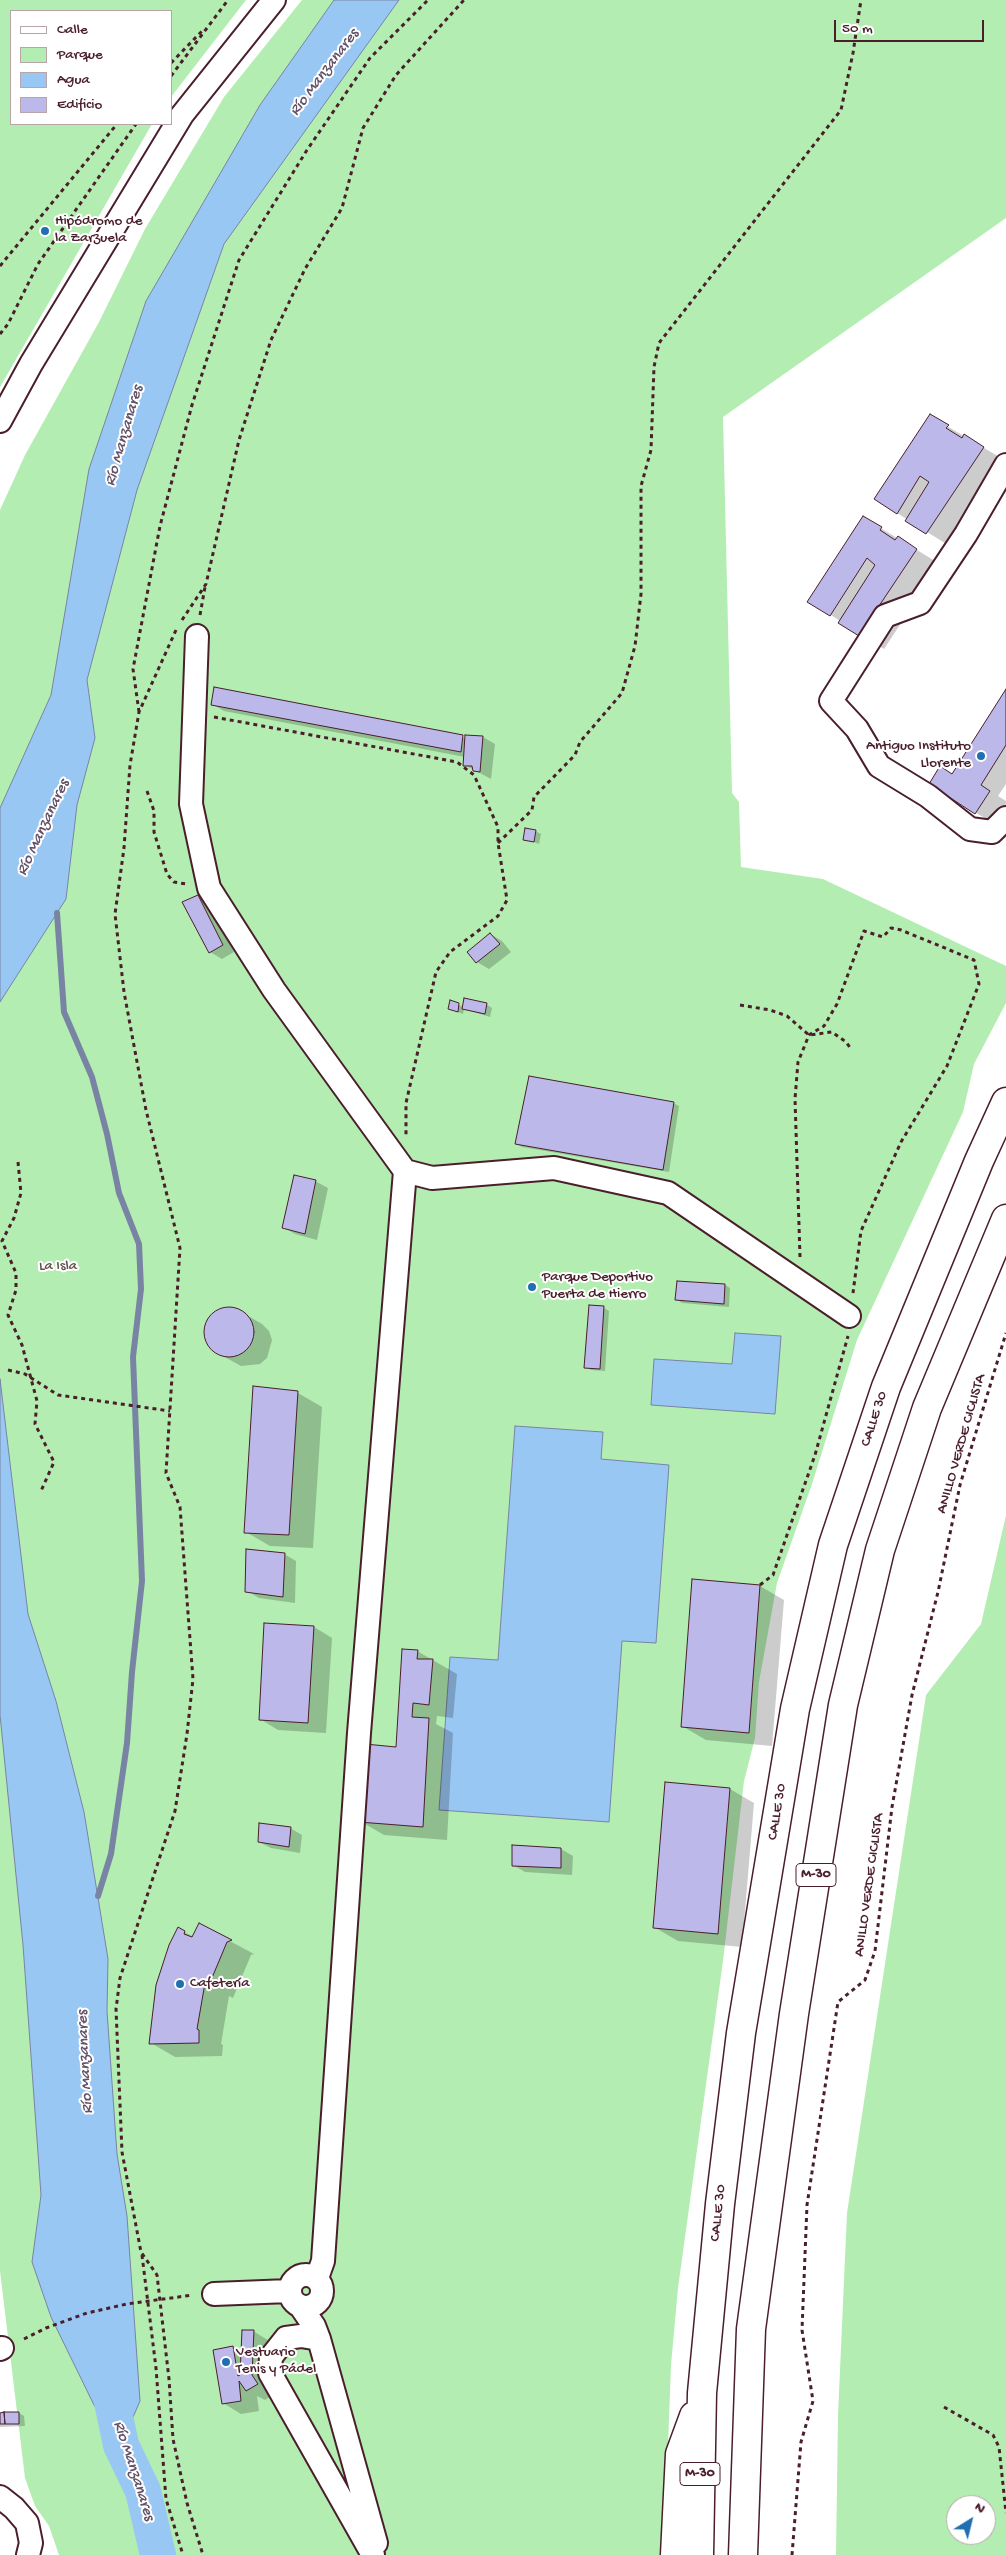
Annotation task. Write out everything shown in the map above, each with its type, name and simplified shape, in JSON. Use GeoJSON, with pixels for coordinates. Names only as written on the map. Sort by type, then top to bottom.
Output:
{"type":"FeatureCollection","features":[{"type":"Feature","properties":{"kind":"highway","name":"CALLE 30"},"geometry":{"type":"LineString","coordinates":[[699,2555],[702,2394],[720,2204],[741,2033],[795,1709],[833,1545],[886,1386],[979,1161],[1006,1102]]}},
{"type":"Feature","properties":{"kind":"highway","name":"M-30"},"geometry":{"type":"LineString","coordinates":[[743,2555],[751,2329],[794,2014],[843,1705],[880,1550],[927,1408],[1006,1219]]}},
{"type":"Feature","properties":{"kind":"highway"},"geometry":{"type":"LineString","coordinates":[[675,2555],[680,2454],[702,2394]]}},
{"type":"Feature","properties":{"kind":"street"},"geometry":{"type":"LineString","coordinates":[[0,421],[31,364],[182,115],[274,0]]}},
{"type":"Feature","properties":{"kind":"street"},"geometry":{"type":"LineString","coordinates":[[1006,464],[966,534],[920,603],[885,616],[831,701],[857,729],[879,766],[928,796],[970,829],[992,832],[1006,818]]}},
{"type":"Feature","properties":{"kind":"street"},"geometry":{"type":"LineString","coordinates":[[198,636],[191,804],[209,888],[274,990],[405,1171],[432,1178],[554,1168],[668,1193],[849,1316]]}},
{"type":"Feature","properties":{"kind":"street"},"geometry":{"type":"LineString","coordinates":[[379,2555],[319,2339],[314,2326],[295,2299],[296,2277],[307,2274],[317,2278],[323,2261],[358,1733],[405,1171]]}},
{"type":"Feature","properties":{"kind":"street"},"geometry":{"type":"LineString","coordinates":[[204,2295],[295,2299]]}},
{"type":"Feature","properties":{"kind":"street"},"geometry":{"type":"LineString","coordinates":[[319,2339],[301,2336],[286,2338],[272,2357],[270,2373],[373,2555]]}},
{"type":"Feature","properties":{"kind":"street"},"geometry":{"type":"LineString","coordinates":[[0,2497],[14,2508],[27,2523],[31,2543],[28,2555]]}},
{"type":"Feature","properties":{"kind":"path"},"geometry":{"type":"LineString","coordinates":[[172,75],[228,0]]}},
{"type":"Feature","properties":{"kind":"path"},"geometry":{"type":"LineString","coordinates":[[139,712],[134,669],[160,526],[192,405],[239,260],[307,150],[370,58],[428,0]]}},
{"type":"Feature","properties":{"kind":"path"},"geometry":{"type":"LineString","coordinates":[[198,636],[205,585],[239,440],[271,340],[305,269],[342,208],[363,128],[396,75],[464,0]]}},
{"type":"Feature","properties":{"kind":"path"},"geometry":{"type":"LineString","coordinates":[[498,843],[532,810],[534,797],[575,755],[580,742],[622,693],[635,646],[639,612],[641,486],[644,468],[651,450],[654,367],[659,342],[841,110],[853,53],[860,0]]}},
{"type":"Feature","properties":{"kind":"path"},"geometry":{"type":"LineString","coordinates":[[172,62],[214,18]]}},
{"type":"Feature","properties":{"kind":"path"},"geometry":{"type":"LineString","coordinates":[[0,266],[116,125]]}},
{"type":"Feature","properties":{"kind":"path"},"geometry":{"type":"LineString","coordinates":[[0,334],[8,324],[38,264],[135,125]]}},
{"type":"Feature","properties":{"kind":"path"},"geometry":{"type":"LineString","coordinates":[[183,2555],[166,2499],[156,2368],[141,2252],[122,2152],[116,2009],[120,1978],[175,1811],[193,1679],[180,1507],[166,1473],[180,1248],[138,1065],[124,992],[115,914],[124,848],[130,764],[139,712],[172,636],[205,585]]}},
{"type":"Feature","properties":{"kind":"path"},"geometry":{"type":"LineString","coordinates":[[209,716],[456,762],[474,775],[498,827],[498,843],[507,900],[498,916],[450,952],[436,972],[406,1103],[405,1171]]}},
{"type":"Feature","properties":{"kind":"path"},"geometry":{"type":"LineString","coordinates":[[147,791],[153,804],[154,832],[167,874],[174,882],[209,888]]}},
{"type":"Feature","properties":{"kind":"path"},"geometry":{"type":"LineString","coordinates":[[760,1584],[773,1575],[814,1455],[848,1340],[849,1316],[861,1231],[901,1142],[947,1066],[957,1044],[979,984],[974,960],[901,930],[891,928],[883,937],[864,931],[837,1004],[824,1026],[808,1034],[798,1062],[795,1099],[800,1258],[790,1275]]}},
{"type":"Feature","properties":{"kind":"path"},"geometry":{"type":"LineString","coordinates":[[740,1005],[770,1010],[787,1016],[808,1034],[832,1032],[846,1042],[851,1049]]}},
{"type":"Feature","properties":{"kind":"path"},"geometry":{"type":"LineString","coordinates":[[18,1162],[21,1193],[14,1218],[2,1241],[16,1273],[16,1290],[8,1315],[22,1345],[29,1377],[37,1401],[35,1424],[54,1462],[42,1491]]}},
{"type":"Feature","properties":{"kind":"path","name":"ANILLO VERDE CICLISTA"},"geometry":{"type":"LineString","coordinates":[[792,2555],[801,2442],[812,2401],[802,2330],[807,2206],[838,2002],[865,1980],[875,1951],[892,1806],[912,1695],[938,1592],[960,1485],[1006,1333]]}},
{"type":"Feature","properties":{"kind":"path"},"geometry":{"type":"LineString","coordinates":[[8,1370],[29,1377],[58,1395],[80,1400],[170,1410]]}},
{"type":"Feature","properties":{"kind":"path"},"geometry":{"type":"LineString","coordinates":[[141,2252],[156,2275],[173,2439],[187,2503],[204,2555]]}},
{"type":"Feature","properties":{"kind":"path"},"geometry":{"type":"LineString","coordinates":[[24,2339],[46,2328],[87,2313],[127,2304],[204,2295]]}},
{"type":"Feature","properties":{"kind":"path"},"geometry":{"type":"LineString","coordinates":[[944,2407],[993,2434],[999,2447],[1006,2513]]}},
{"type":"Feature","properties":{"kind":"green space","name":"Hipódromo de la Zarzuela"},"geometry":{"type":"Polygon","coordinates":[[[0,0],[246,0],[172,96],[172,10],[10,10],[10,125],[151,125],[0,387],[0,0]]]}},
{"type":"Feature","properties":{"kind":"green space","name":"Parque Deportivo Puerta de Hierro"},"geometry":{"type":"Polygon","coordinates":[[[302,0],[1006,0],[1006,218],[723,417],[732,793],[739,802],[741,867],[823,879],[1006,966],[1006,1003],[974,1064],[963,1112],[857,1340],[812,1484],[777,1583],[759,1682],[755,1738],[744,1781],[723,1961],[678,2288],[671,2365],[664,2555],[59,2555],[49,2526],[35,2506],[25,2478],[0,2271],[0,510],[25,455],[99,322],[145,229],[224,97],[302,0]]]}},
{"type":"Feature","properties":{"kind":"green space"},"geometry":{"type":"Polygon","coordinates":[[[1006,1515],[1006,2555],[836,2555],[838,2415],[847,2213],[926,1695],[981,1624],[1006,1515]]]}},
{"type":"Feature","properties":{"kind":"water"},"geometry":{"type":"Polygon","coordinates":[[[334,0],[399,0],[224,244],[137,490],[87,680],[95,738],[77,805],[66,899],[0,1002],[0,808],[51,695],[89,469],[146,301],[260,105],[334,0]]]}},
{"type":"Feature","properties":{"kind":"water"},"geometry":{"type":"Polygon","coordinates":[[[735,1333],[781,1336],[775,1414],[651,1405],[654,1359],[732,1364],[735,1333]]]}},
{"type":"Feature","properties":{"kind":"water"},"geometry":{"type":"Polygon","coordinates":[[[0,1379],[28,1614],[56,1701],[84,1812],[108,1959],[107,2011],[117,2154],[127,2216],[140,2401],[121,2445],[94,2405],[51,2317],[32,2262],[41,2195],[23,1945],[0,1715],[0,1379]]]}},
{"type":"Feature","properties":{"kind":"water"},"geometry":{"type":"Polygon","coordinates":[[[515,1426],[603,1432],[601,1459],[669,1465],[656,1643],[622,1641],[609,1822],[439,1810],[450,1657],[498,1660],[515,1426]]]}},
{"type":"Feature","properties":{"kind":"building"},"geometry":{"type":"Polygon","coordinates":[[[930,414],[949,425],[946,428],[962,438],[964,434],[984,447],[926,534],[905,521],[929,482],[920,476],[897,514],[874,499],[930,414]]]}},
{"type":"Feature","properties":{"kind":"building"},"geometry":{"type":"Polygon","coordinates":[[[863,516],[882,527],[880,530],[895,540],[898,536],[917,549],[859,636],[838,623],[875,565],[867,558],[830,616],[807,602],[863,516]]]}},
{"type":"Feature","properties":{"kind":"building"},"geometry":{"type":"Polygon","coordinates":[[[214,687],[463,735],[461,752],[211,705],[214,687]]]}},
{"type":"Feature","properties":{"kind":"building","name":"Antiguo Instituto Llorente"},"geometry":{"type":"Polygon","coordinates":[[[1006,689],[1006,745],[981,785],[990,791],[975,814],[929,784],[940,766],[952,774],[1006,689]]]}},
{"type":"Feature","properties":{"kind":"building"},"geometry":{"type":"Polygon","coordinates":[[[465,735],[483,736],[480,772],[473,771],[472,766],[463,766],[465,735]]]}},
{"type":"Feature","properties":{"kind":"building"},"geometry":{"type":"Polygon","coordinates":[[[525,828],[536,830],[534,842],[523,840],[525,828]]]}},
{"type":"Feature","properties":{"kind":"building"},"geometry":{"type":"Polygon","coordinates":[[[198,895],[223,945],[209,953],[182,902],[198,895]]]}},
{"type":"Feature","properties":{"kind":"building"},"geometry":{"type":"Polygon","coordinates":[[[490,933],[500,944],[476,963],[467,952],[490,933]]]}},
{"type":"Feature","properties":{"kind":"building"},"geometry":{"type":"Polygon","coordinates":[[[464,998],[487,1003],[485,1014],[462,1009],[464,998]]]}},
{"type":"Feature","properties":{"kind":"building"},"geometry":{"type":"Polygon","coordinates":[[[450,1000],[459,1003],[458,1012],[448,1009],[450,1000]]]}},
{"type":"Feature","properties":{"kind":"building"},"geometry":{"type":"Polygon","coordinates":[[[529,1076],[674,1102],[663,1170],[515,1144],[529,1076]]]}},
{"type":"Feature","properties":{"kind":"building"},"geometry":{"type":"Polygon","coordinates":[[[294,1175],[316,1180],[305,1234],[282,1228],[294,1175]]]}},
{"type":"Feature","properties":{"kind":"building"},"geometry":{"type":"Polygon","coordinates":[[[677,1281],[725,1284],[724,1304],[675,1300],[677,1281]]]}},
{"type":"Feature","properties":{"kind":"building"},"geometry":{"type":"Polygon","coordinates":[[[589,1305],[604,1306],[600,1369],[584,1368],[589,1305]]]}},
{"type":"Feature","properties":{"kind":"building"},"geometry":{"type":"Polygon","coordinates":[[[229,1307],[239,1309],[247,1314],[252,1322],[254,1332],[252,1342],[247,1350],[239,1355],[229,1357],[219,1355],[211,1350],[206,1342],[204,1332],[206,1322],[211,1314],[219,1309],[229,1307]]]}},
{"type":"Feature","properties":{"kind":"building"},"geometry":{"type":"Polygon","coordinates":[[[253,1386],[298,1391],[289,1535],[244,1533],[253,1386]]]}},
{"type":"Feature","properties":{"kind":"building"},"geometry":{"type":"Polygon","coordinates":[[[246,1549],[285,1553],[283,1597],[245,1592],[246,1549]]]}},
{"type":"Feature","properties":{"kind":"building"},"geometry":{"type":"Polygon","coordinates":[[[692,1579],[760,1585],[749,1733],[681,1727],[692,1579]]]}},
{"type":"Feature","properties":{"kind":"building"},"geometry":{"type":"Polygon","coordinates":[[[264,1623],[314,1626],[308,1723],[259,1720],[264,1623]]]}},
{"type":"Feature","properties":{"kind":"building"},"geometry":{"type":"Polygon","coordinates":[[[402,1649],[418,1650],[417,1659],[433,1659],[429,1705],[413,1703],[412,1717],[429,1718],[423,1827],[359,1822],[365,1744],[396,1747],[402,1649]]]}},
{"type":"Feature","properties":{"kind":"building"},"geometry":{"type":"Polygon","coordinates":[[[665,1782],[730,1788],[718,1934],[653,1928],[665,1782]]]}},
{"type":"Feature","properties":{"kind":"building"},"geometry":{"type":"Polygon","coordinates":[[[259,1823],[291,1827],[289,1847],[258,1842],[259,1823]]]}},
{"type":"Feature","properties":{"kind":"building"},"geometry":{"type":"Polygon","coordinates":[[[512,1845],[561,1848],[561,1868],[512,1866],[512,1845]]]}},
{"type":"Feature","properties":{"kind":"building","name":"Cafetería"},"geometry":{"type":"Polygon","coordinates":[[[199,1923],[232,1940],[227,1942],[209,1985],[205,1983],[197,2029],[199,2030],[199,2043],[149,2044],[156,1985],[169,1945],[178,1927],[185,1931],[184,1934],[192,1937],[199,1923]]]}},
{"type":"Feature","properties":{"kind":"building","name":"Vestuario Tenis y Pádel"},"geometry":{"type":"Polygon","coordinates":[[[242,2330],[254,2330],[252,2375],[258,2384],[246,2391],[239,2381],[241,2401],[222,2404],[213,2350],[233,2346],[238,2376],[240,2375],[242,2330]]]}},
{"type":"Feature","properties":{"kind":"building"},"geometry":{"type":"Polygon","coordinates":[[[4,2412],[19,2412],[19,2424],[5,2424],[4,2412]]]}},
{"type":"Feature","properties":{"kind":"building"},"geometry":{"type":"Polygon","coordinates":[[[4,2412],[5,2424],[0,2424],[0,2413],[4,2412]]]}},
{"type":"Feature","properties":{"kind":"waterway"},"geometry":{"type":"LineString","coordinates":[[57,913],[64,1012],[92,1077],[107,1134],[119,1193],[139,1244],[141,1289],[133,1357],[142,1581],[132,1672],[127,1743],[111,1854],[98,1896]]}},
{"type":"Feature","properties":{"kind":"waterway","name":"Río Manzanares"},"geometry":{"type":"LineString","coordinates":[[111,2397],[121,2445],[143,2491],[158,2555]]}},
{"type":"Feature","properties":{"kind":"place","name":"Hipódromo de la Zarzuela"},"geometry":{"type":"Point","coordinates":[45,231]}},
{"type":"Feature","properties":{"kind":"place","name":"Antiguo Instituto Llorente"},"geometry":{"type":"Point","coordinates":[981,756]}},
{"type":"Feature","properties":{"kind":"place","name":"Parque Deportivo Puerta de Hierro"},"geometry":{"type":"Point","coordinates":[532,1287]}},
{"type":"Feature","properties":{"kind":"place","name":"Cafetería"},"geometry":{"type":"Point","coordinates":[180,1984]}},
{"type":"Feature","properties":{"kind":"place","name":"Vestuario Tenis y Pádel"},"geometry":{"type":"Point","coordinates":[226,2362]}},
{"type":"Feature","properties":{"kind":"park label","name":"La Isla"},"geometry":{"type":"Point","coordinates":[58,1267]}}]}
